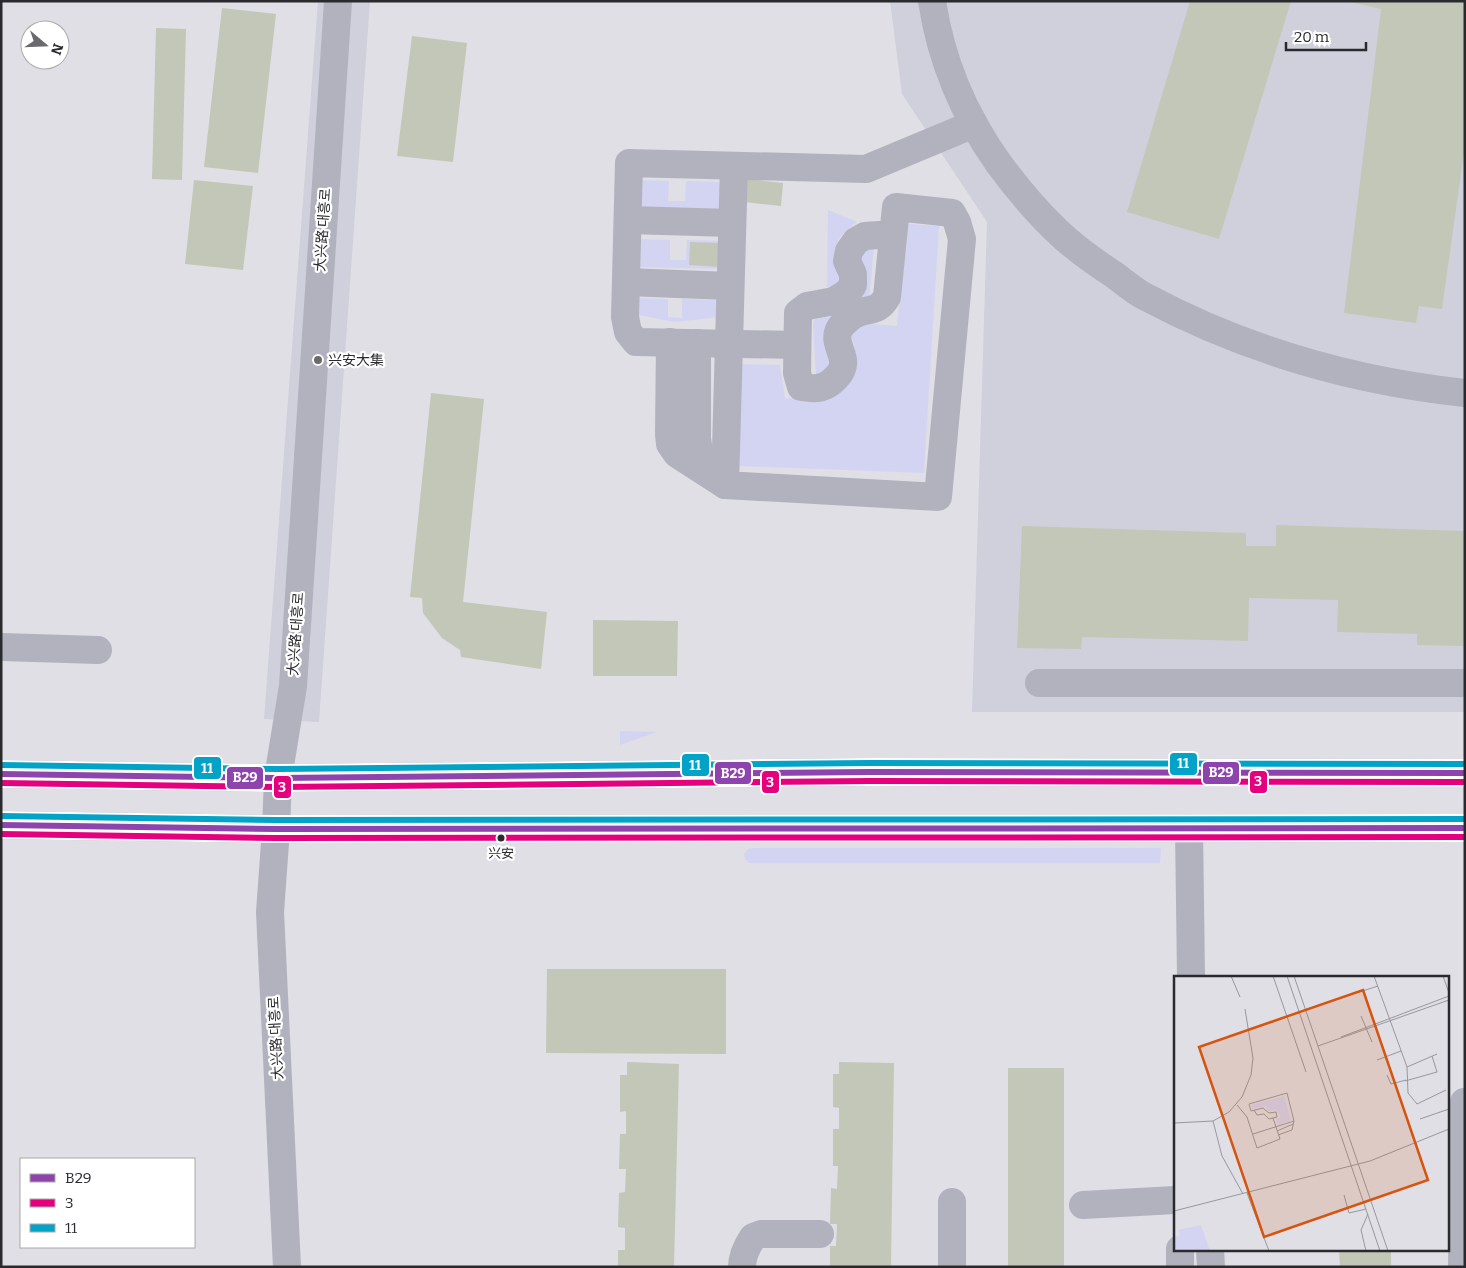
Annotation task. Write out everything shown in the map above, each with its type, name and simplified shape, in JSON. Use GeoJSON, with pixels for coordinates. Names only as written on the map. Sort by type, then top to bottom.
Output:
{"type":"FeatureCollection","features":[{"type":"Feature","properties":{"kind":"main road"},"geometry":{"type":"LineString","coordinates":[[1,774],[278,778],[870,772],[1465,773]]}},
{"type":"Feature","properties":{"kind":"main road"},"geometry":{"type":"LineString","coordinates":[[1,825],[276,829],[1465,828]]}},
{"type":"Feature","properties":{"kind":"street","name":"大兴路 대흥로"},"geometry":{"type":"LineString","coordinates":[[287,1267],[270,912],[278,778],[293,686],[338,1]]}},
{"type":"Feature","properties":{"kind":"street"},"geometry":{"type":"LineString","coordinates":[[932,1],[944,54],[961,100],[986,145],[1013,183],[1057,231],[1088,258],[1143,295],[1208,327],[1261,348],[1332,369],[1392,382],[1465,393]]}},
{"type":"Feature","properties":{"kind":"street"},"geometry":{"type":"LineString","coordinates":[[797,345],[636,342],[628,332],[625,317],[629,163],[866,169],[974,124]]}},
{"type":"Feature","properties":{"kind":"street"},"geometry":{"type":"LineString","coordinates":[[725,485],[734,166]]}},
{"type":"Feature","properties":{"kind":"street"},"geometry":{"type":"LineString","coordinates":[[670,342],[670,444],[677,454],[725,485],[938,497],[962,239],[952,213],[896,206],[887,298],[882,306],[872,311],[857,313],[841,326],[837,336],[843,360],[842,370],[832,382],[817,388],[801,386],[797,373],[798,313],[807,306],[834,301],[847,293],[853,285],[853,274],[847,261],[849,250],[856,241],[865,236],[893,234]]}},
{"type":"Feature","properties":{"kind":"street"},"geometry":{"type":"LineString","coordinates":[[628,220],[732,223]]}},
{"type":"Feature","properties":{"kind":"street"},"geometry":{"type":"LineString","coordinates":[[626,282],[730,286]]}},
{"type":"Feature","properties":{"kind":"street"},"geometry":{"type":"LineString","coordinates":[[698,343],[697,439],[699,452],[725,485]]}},
{"type":"Feature","properties":{"kind":"street"},"geometry":{"type":"LineString","coordinates":[[1,647],[98,650]]}},
{"type":"Feature","properties":{"kind":"street"},"geometry":{"type":"LineString","coordinates":[[1039,683],[1465,683]]}},
{"type":"Feature","properties":{"kind":"street"},"geometry":{"type":"LineString","coordinates":[[1189,828],[1191,976]]}},
{"type":"Feature","properties":{"kind":"street"},"geometry":{"type":"LineString","coordinates":[[1462,1267],[1464,1102]]}},
{"type":"Feature","properties":{"kind":"street"},"geometry":{"type":"LineString","coordinates":[[1083,1205],[1174,1200]]}},
{"type":"Feature","properties":{"kind":"street"},"geometry":{"type":"LineString","coordinates":[[952,1202],[952,1267]]}},
{"type":"Feature","properties":{"kind":"street"},"geometry":{"type":"LineString","coordinates":[[742,1267],[747,1246],[753,1237],[761,1234],[820,1234]]}},
{"type":"Feature","properties":{"kind":"street"},"geometry":{"type":"LineString","coordinates":[[1180,1250],[1180,1267]]}},
{"type":"Feature","properties":{"kind":"street"},"geometry":{"type":"LineString","coordinates":[[1210,1250],[1211,1267]]}},
{"type":"Feature","properties":{"kind":"shaded area","name":"兴安大集"},"geometry":{"type":"Polygon","coordinates":[[[318,1],[370,1],[319,722],[264,719],[318,1]]]}},
{"type":"Feature","properties":{"kind":"shaded area"},"geometry":{"type":"Polygon","coordinates":[[[890,1],[1465,1],[1465,712],[972,712],[987,222],[902,94],[890,1]]]}},
{"type":"Feature","properties":{"kind":"shaded area"},"geometry":{"type":"Polygon","coordinates":[[[635,180],[669,181],[668,201],[685,201],[686,181],[722,182],[722,210],[635,208],[635,180]]]}},
{"type":"Feature","properties":{"kind":"shaded area"},"geometry":{"type":"Polygon","coordinates":[[[828,210],[857,222],[840,237],[837,254],[841,278],[837,285],[827,291],[828,210]]]}},
{"type":"Feature","properties":{"kind":"shaded area"},"geometry":{"type":"Polygon","coordinates":[[[906,224],[939,226],[924,473],[740,466],[735,428],[737,364],[780,365],[785,399],[835,392],[856,357],[854,344],[849,335],[860,326],[873,324],[897,326],[906,224]]]}},
{"type":"Feature","properties":{"kind":"shaded area"},"geometry":{"type":"Polygon","coordinates":[[[637,239],[670,240],[670,260],[686,260],[687,240],[724,241],[723,269],[636,267],[637,239]]]}},
{"type":"Feature","properties":{"kind":"shaded area"},"geometry":{"type":"Polygon","coordinates":[[[874,244],[869,301],[853,305],[858,258],[874,244]]]}},
{"type":"Feature","properties":{"kind":"shaded area"},"geometry":{"type":"Polygon","coordinates":[[[635,298],[668,299],[668,317],[682,318],[682,299],[720,300],[720,317],[674,322],[634,314],[635,298]]]}},
{"type":"Feature","properties":{"kind":"shaded area"},"geometry":{"type":"Polygon","coordinates":[[[841,310],[834,356],[828,372],[816,375],[813,325],[815,315],[841,310]]]}},
{"type":"Feature","properties":{"kind":"shaded area"},"geometry":{"type":"Polygon","coordinates":[[[620,731],[657,732],[620,745],[620,731]]]}},
{"type":"Feature","properties":{"kind":"shaded area"},"geometry":{"type":"Polygon","coordinates":[[[1161,848],[1160,863],[749,863],[745,859],[744,854],[748,849],[1161,848]]]}},
{"type":"Feature","properties":{"kind":"building"},"geometry":{"type":"Polygon","coordinates":[[[1190,1],[1291,1],[1219,239],[1127,212],[1190,1]]]}},
{"type":"Feature","properties":{"kind":"building"},"geometry":{"type":"Polygon","coordinates":[[[1346,1],[1465,1],[1465,145],[1442,309],[1419,306],[1416,323],[1344,313],[1381,9],[1346,1]]]}},
{"type":"Feature","properties":{"kind":"building"},"geometry":{"type":"Polygon","coordinates":[[[222,8],[276,14],[258,173],[204,167],[222,8]]]}},
{"type":"Feature","properties":{"kind":"building"},"geometry":{"type":"Polygon","coordinates":[[[156,28],[186,29],[182,180],[152,179],[156,28]]]}},
{"type":"Feature","properties":{"kind":"building"},"geometry":{"type":"Polygon","coordinates":[[[412,36],[467,43],[453,162],[397,156],[412,36]]]}},
{"type":"Feature","properties":{"kind":"building"},"geometry":{"type":"Polygon","coordinates":[[[746,179],[783,183],[781,206],[744,202],[746,179]]]}},
{"type":"Feature","properties":{"kind":"building"},"geometry":{"type":"Polygon","coordinates":[[[194,180],[253,186],[243,270],[185,264],[194,180]]]}},
{"type":"Feature","properties":{"kind":"building"},"geometry":{"type":"Polygon","coordinates":[[[690,242],[722,243],[721,267],[689,265],[690,242]]]}},
{"type":"Feature","properties":{"kind":"building"},"geometry":{"type":"Polygon","coordinates":[[[431,393],[484,399],[463,602],[547,612],[541,669],[461,657],[460,650],[442,638],[423,613],[422,598],[410,597],[431,393]]]}},
{"type":"Feature","properties":{"kind":"building"},"geometry":{"type":"Polygon","coordinates":[[[1276,525],[1465,531],[1465,646],[1417,645],[1417,634],[1337,632],[1338,600],[1249,598],[1248,641],[1082,637],[1081,649],[1017,648],[1022,526],[1246,533],[1246,546],[1276,546],[1276,525]]]}},
{"type":"Feature","properties":{"kind":"building"},"geometry":{"type":"Polygon","coordinates":[[[593,620],[678,621],[677,676],[593,676],[593,620]]]}},
{"type":"Feature","properties":{"kind":"building"},"geometry":{"type":"Polygon","coordinates":[[[547,969],[726,969],[726,1054],[546,1053],[547,969]]]}},
{"type":"Feature","properties":{"kind":"building"},"geometry":{"type":"Polygon","coordinates":[[[627,1062],[679,1064],[674,1267],[618,1267],[618,1250],[625,1250],[625,1228],[618,1227],[619,1193],[625,1192],[626,1169],[619,1169],[620,1134],[626,1134],[626,1111],[620,1112],[620,1075],[627,1075],[627,1062]]]}},
{"type":"Feature","properties":{"kind":"building"},"geometry":{"type":"Polygon","coordinates":[[[839,1062],[894,1063],[891,1267],[830,1267],[830,1246],[836,1246],[837,1224],[830,1224],[831,1188],[837,1189],[838,1166],[833,1166],[833,1129],[839,1129],[839,1108],[833,1107],[833,1074],[839,1074],[839,1062]]]}},
{"type":"Feature","properties":{"kind":"building"},"geometry":{"type":"Polygon","coordinates":[[[1008,1068],[1064,1068],[1064,1267],[1008,1267],[1008,1068]]]}},
{"type":"Feature","properties":{"kind":"building"},"geometry":{"type":"Polygon","coordinates":[[[1339,1250],[1391,1250],[1391,1267],[1340,1267],[1339,1250]]]}},
{"type":"Feature","properties":{"kind":"transit line","name":"11"},"geometry":{"type":"LineString","coordinates":[[1,765],[278,769],[870,763],[1465,764]]}},
{"type":"Feature","properties":{"kind":"transit line","name":"B29"},"geometry":{"type":"LineString","coordinates":[[1,774],[278,778],[870,772],[1465,773]]}},
{"type":"Feature","properties":{"kind":"transit line","name":"3"},"geometry":{"type":"LineString","coordinates":[[1,783],[278,787],[870,781],[1465,782]]}},
{"type":"Feature","properties":{"kind":"transit line","name":"11"},"geometry":{"type":"LineString","coordinates":[[1,816],[276,820],[1465,819]]}},
{"type":"Feature","properties":{"kind":"transit line","name":"B29"},"geometry":{"type":"LineString","coordinates":[[1,825],[276,829],[1465,828]]}},
{"type":"Feature","properties":{"kind":"transit line","name":"3"},"geometry":{"type":"LineString","coordinates":[[1,834],[276,838],[1465,837]]}},
{"type":"Feature","properties":{"kind":"place","name":"兴安大集"},"geometry":{"type":"Point","coordinates":[318,360]}},
{"type":"Feature","properties":{"kind":"place","name":"兴安"},"geometry":{"type":"Point","coordinates":[501,838]}}]}
